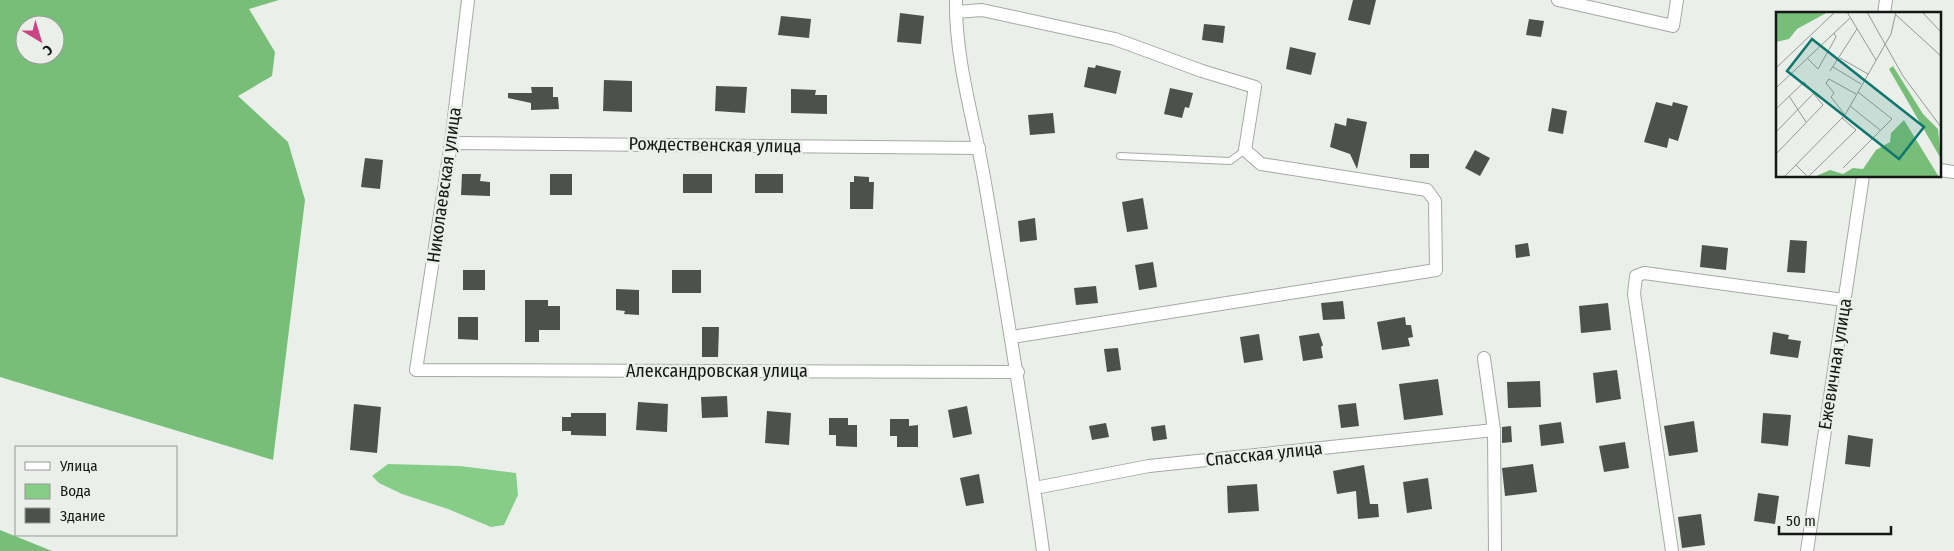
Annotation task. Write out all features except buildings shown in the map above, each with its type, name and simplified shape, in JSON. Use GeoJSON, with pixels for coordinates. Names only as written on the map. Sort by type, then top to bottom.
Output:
{"type":"FeatureCollection","features":[{"type":"Feature","properties":{"kind":"street","name":"Николаевская улица"},"geometry":{"type":"LineString","coordinates":[[416,370],[451,143],[468,0]]}},
{"type":"Feature","properties":{"kind":"street"},"geometry":{"type":"LineString","coordinates":[[1558,0],[1672,26],[1677,0]]}},
{"type":"Feature","properties":{"kind":"street"},"geometry":{"type":"LineString","coordinates":[[1012,337],[1436,270],[1435,201],[1427,190],[1261,164],[1245,150],[1255,87],[1202,71],[1115,39],[956,6],[960,54],[980,148],[1012,337],[1018,372],[1043,551]]}},
{"type":"Feature","properties":{"kind":"street","name":"Рождественская улица"},"geometry":{"type":"LineString","coordinates":[[451,143],[980,148]]}},
{"type":"Feature","properties":{"kind":"street","name":"Ежевичная улица"},"geometry":{"type":"LineString","coordinates":[[1807,551],[1863,178]]}},
{"type":"Feature","properties":{"kind":"street"},"geometry":{"type":"LineString","coordinates":[[1672,551],[1634,294],[1636,276],[1644,273],[1844,300]]}},
{"type":"Feature","properties":{"kind":"street"},"geometry":{"type":"LineString","coordinates":[[1484,358],[1494,430],[1495,551]]}},
{"type":"Feature","properties":{"kind":"street","name":"Александровская улица"},"geometry":{"type":"LineString","coordinates":[[416,370],[1018,372]]}},
{"type":"Feature","properties":{"kind":"street","name":"Спасская улица"},"geometry":{"type":"LineString","coordinates":[[1035,488],[1149,466],[1494,430]]}},
{"type":"Feature","properties":{"kind":"lane"},"geometry":{"type":"LineString","coordinates":[[1120,156],[1230,161],[1245,150]]}},
{"type":"Feature","properties":{"kind":"shaded area"},"geometry":{"type":"Polygon","coordinates":[[[0,0],[279,0],[249,9],[275,52],[272,76],[238,96],[288,142],[305,200],[273,460],[0,377],[0,0]]]}},
{"type":"Feature","properties":{"kind":"shaded area"},"geometry":{"type":"Polygon","coordinates":[[[0,530],[52,551],[0,551],[0,530]]]}},
{"type":"Feature","properties":{"kind":"water"},"geometry":{"type":"Polygon","coordinates":[[[388,464],[460,466],[516,473],[518,495],[504,525],[491,527],[448,509],[402,494],[379,483],[372,476],[388,464]]]}}]}
